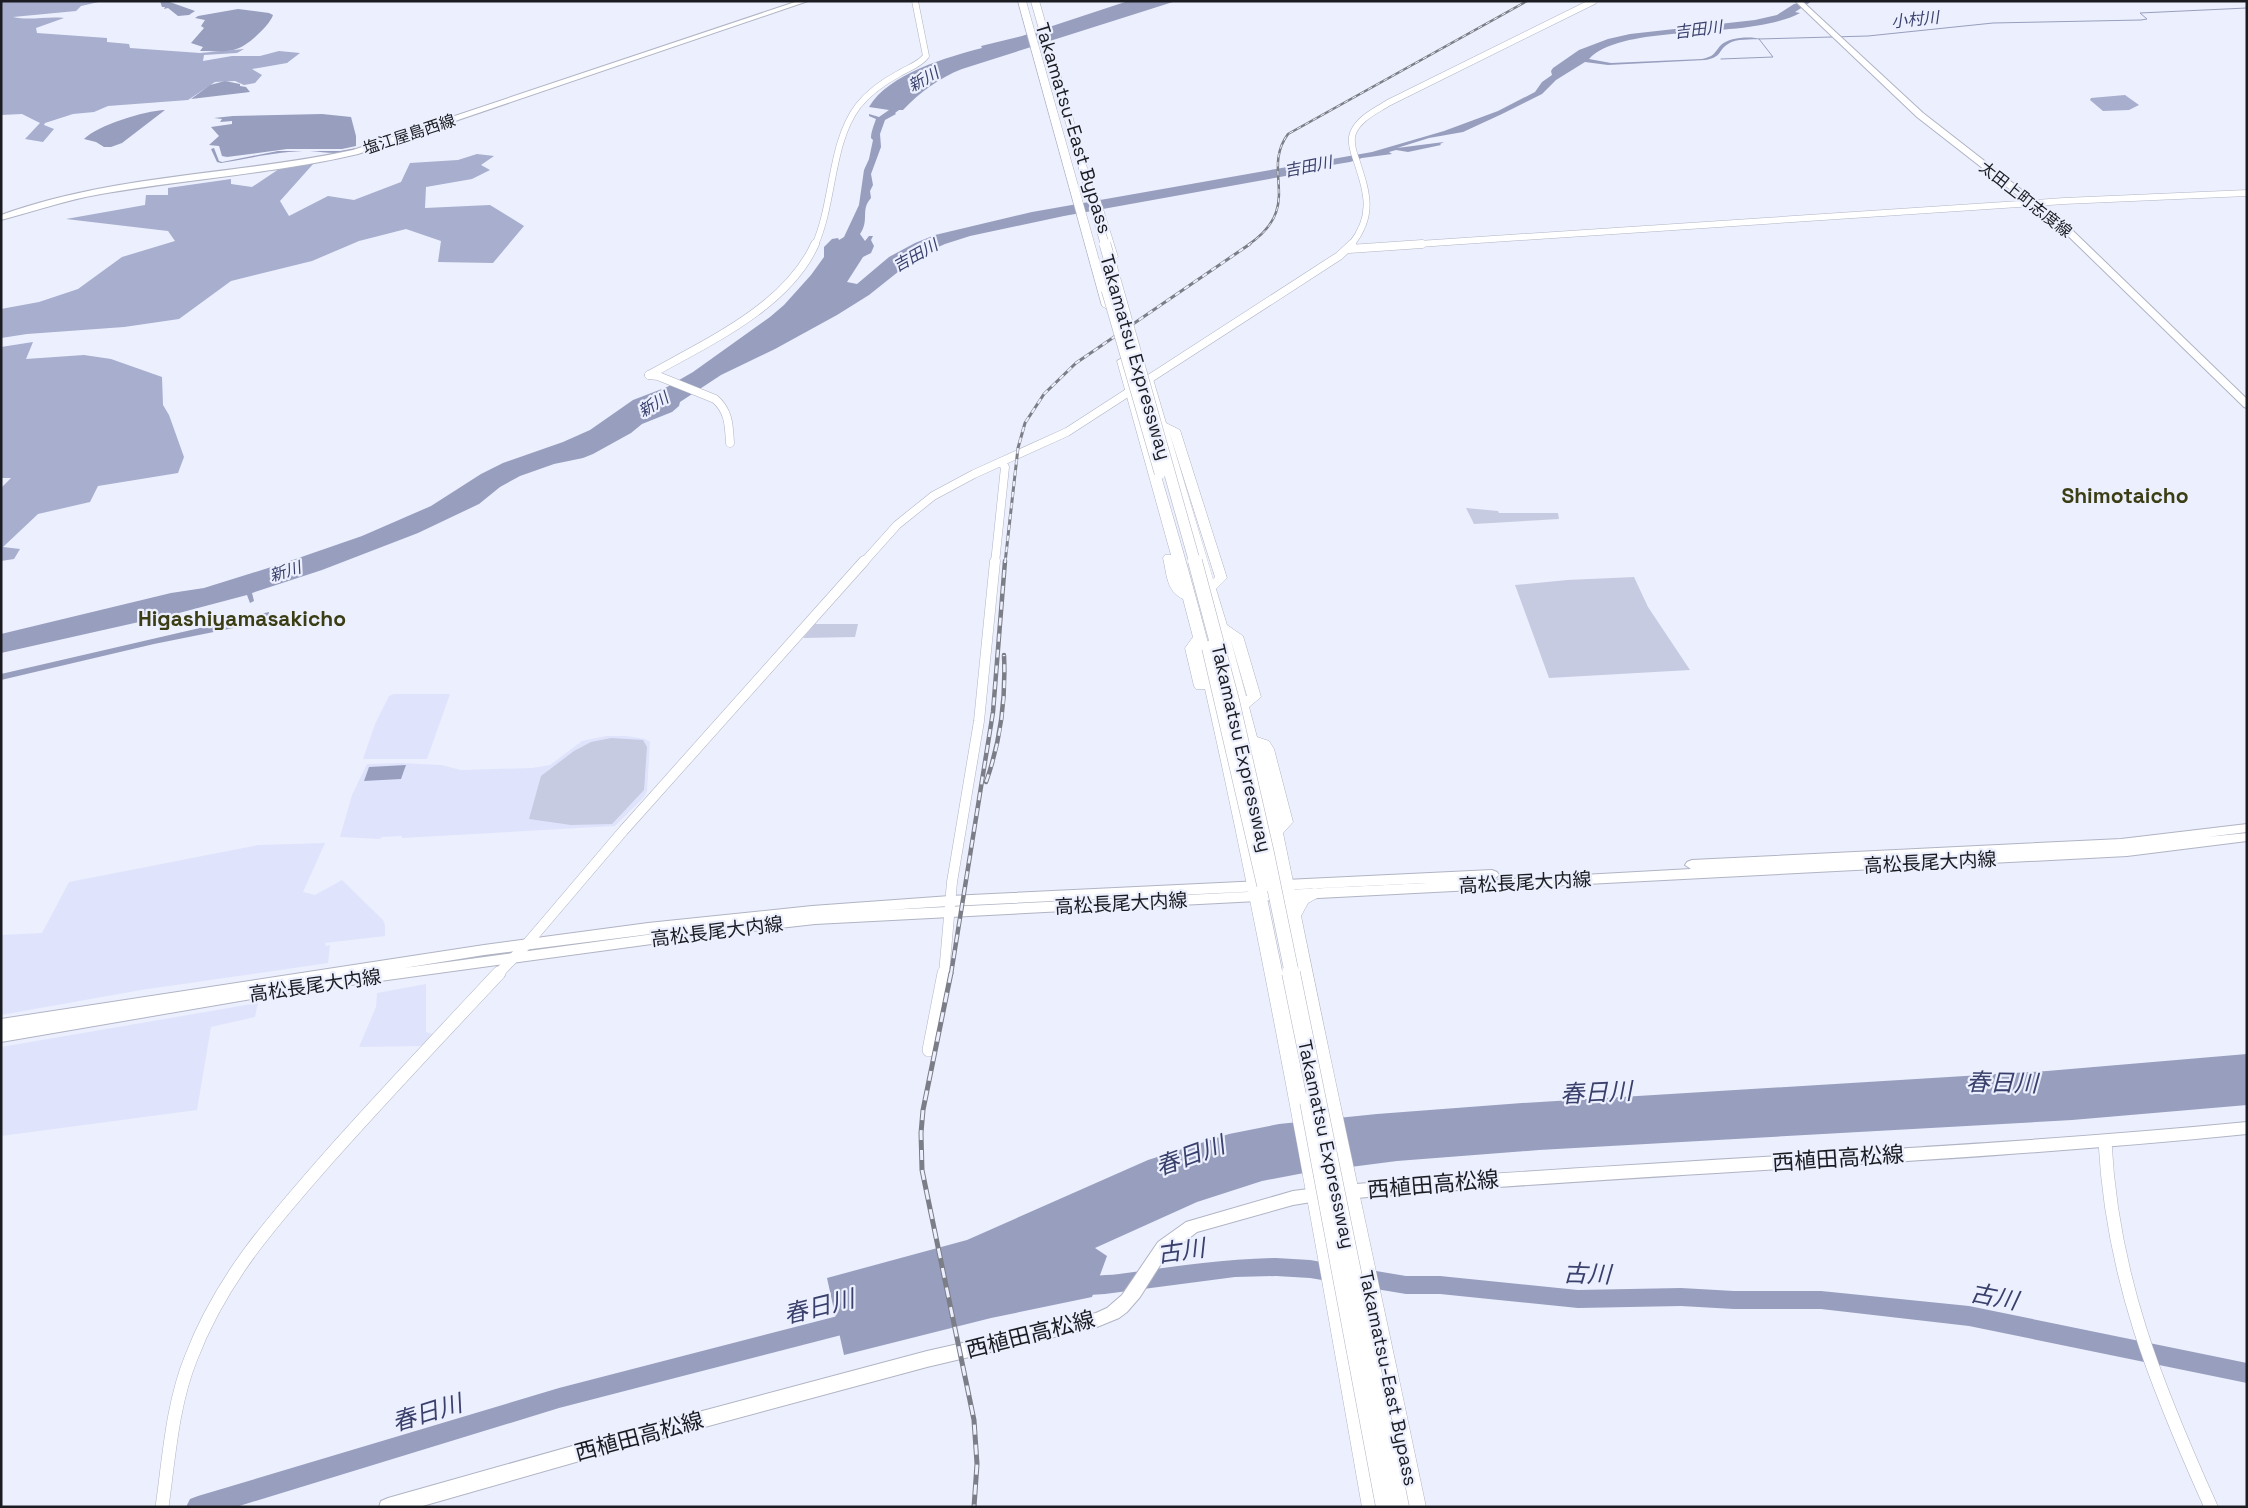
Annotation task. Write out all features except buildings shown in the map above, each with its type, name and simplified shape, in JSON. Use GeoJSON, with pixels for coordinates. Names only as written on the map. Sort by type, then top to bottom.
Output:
{"type":"FeatureCollection","features":[{"type":"Feature","properties":{"kind":"highway","name":"Takamatsu-East Bypass"},"geometry":{"type":"LineString","coordinates":[[1022,1],[1200,638],[1194,642],[1191,648],[1204,699],[1215,709],[1256,891],[1300,1107],[1372,1507]]}},
{"type":"Feature","properties":{"kind":"highway","name":"Takamatsu Expressway"},"geometry":{"type":"LineString","coordinates":[[1027,1],[1134,387],[1196,598],[1222,701],[1258,855],[1303,1070],[1384,1507]]}},
{"type":"Feature","properties":{"kind":"highway","name":"Takamatsu-East Bypass"},"geometry":{"type":"LineString","coordinates":[[1036,1],[1051,44],[1162,425],[1191,500],[1210,588],[1221,627],[1237,636],[1254,697],[1243,705],[1252,740],[1264,744],[1268,749],[1286,822],[1276,832],[1292,916],[1347,1186],[1365,1258],[1416,1507]]}},
{"type":"Feature","properties":{"kind":"highway","name":"Takamatsu Expressway"},"geometry":{"type":"LineString","coordinates":[[1036,1],[1185,525],[1232,700],[1267,854],[1400,1507]]}},
{"type":"Feature","properties":{"kind":"highway"},"geometry":{"type":"LineString","coordinates":[[1292,916],[1302,899],[1314,893]]}},
{"type":"Feature","properties":{"kind":"main road","name":"塩江屋島西線"},"geometry":{"type":"LineString","coordinates":[[1,218],[45,204],[96,192],[288,165],[355,152],[805,1]]}},
{"type":"Feature","properties":{"kind":"main road","name":"太田上町志度線"},"geometry":{"type":"LineString","coordinates":[[1798,1],[1920,115],[2065,228],[2247,405]]}},
{"type":"Feature","properties":{"kind":"main road","name":"高松長尾大内線"},"geometry":{"type":"LineString","coordinates":[[1,1025],[254,984],[526,945],[648,928],[803,912],[1287,890],[2121,843],[2247,828]]}},
{"type":"Feature","properties":{"kind":"main road","name":"高松長尾大内線"},"geometry":{"type":"LineString","coordinates":[[1287,890],[1314,893],[2060,855],[2136,850],[2247,837]]}},
{"type":"Feature","properties":{"kind":"main road","name":"高松長尾大内線"},"geometry":{"type":"LineString","coordinates":[[1,1036],[263,992],[814,919],[949,906]]}},
{"type":"Feature","properties":{"kind":"main road","name":"西植田高松線"},"geometry":{"type":"LineString","coordinates":[[388,1507],[567,1455],[817,1388],[961,1350],[1085,1323],[1113,1313],[1124,1304],[1137,1288],[1161,1250],[1177,1236],[1192,1227],[1293,1198],[1314,1189],[2105,1142],[2247,1128]]}},
{"type":"Feature","properties":{"kind":"street"},"geometry":{"type":"LineString","coordinates":[[730,443],[726,413],[722,405],[714,399],[658,376],[649,375],[747,317],[786,288],[803,270],[814,252],[820,234],[844,137],[854,114],[867,97],[888,80],[923,60],[926,56],[915,1]]}},
{"type":"Feature","properties":{"kind":"street"},"geometry":{"type":"LineString","coordinates":[[162,1507],[180,1395],[190,1357],[206,1321],[238,1266],[264,1231],[366,1116],[526,945],[623,831],[912,510],[938,492],[1069,431],[1349,249],[1359,235],[1368,213],[1368,190],[1353,152],[1353,133],[1359,124],[1384,106],[1594,1]]}},
{"type":"Feature","properties":{"kind":"street"},"geometry":{"type":"LineString","coordinates":[[1349,249],[2034,203],[2247,193]]}},
{"type":"Feature","properties":{"kind":"street"},"geometry":{"type":"LineString","coordinates":[[929,1050],[943,981],[949,906],[980,721],[1005,467],[1000,462]]}},
{"type":"Feature","properties":{"kind":"street"},"geometry":{"type":"LineString","coordinates":[[2105,1142],[2108,1190],[2120,1264],[2141,1335],[2172,1422],[2211,1507]]}},
{"type":"Feature","properties":{"kind":"shaded area"},"geometry":{"type":"Polygon","coordinates":[[[1,1],[103,1],[81,6],[76,11],[13,17],[25,19],[64,18],[36,28],[37,33],[107,38],[107,42],[129,44],[130,48],[200,53],[244,49],[237,53],[204,55],[203,61],[232,56],[260,56],[279,51],[300,53],[287,63],[252,69],[262,75],[255,83],[244,85],[235,81],[215,82],[188,100],[108,106],[94,112],[73,114],[45,123],[44,125],[54,129],[43,142],[25,139],[40,123],[22,114],[1,115],[1,1]]]}},
{"type":"Feature","properties":{"kind":"shaded area"},"geometry":{"type":"Polygon","coordinates":[[[2125,95],[2139,105],[2129,110],[2103,111],[2090,100],[2091,98],[2125,95]]]}},
{"type":"Feature","properties":{"kind":"shaded area"},"geometry":{"type":"Polygon","coordinates":[[[477,154],[494,156],[481,165],[490,170],[472,179],[426,187],[425,208],[490,205],[524,226],[493,263],[438,262],[441,241],[406,229],[359,241],[312,261],[231,281],[179,319],[124,327],[27,334],[1,338],[1,309],[39,302],[78,289],[122,257],[175,241],[168,231],[66,219],[145,205],[146,195],[168,195],[168,188],[231,179],[231,184],[252,187],[282,167],[314,163],[280,201],[289,216],[328,196],[354,200],[401,182],[410,163],[458,160],[477,154]]]}},
{"type":"Feature","properties":{"kind":"shaded area"},"geometry":{"type":"Polygon","coordinates":[[[33,342],[26,359],[84,355],[111,359],[162,377],[163,405],[169,415],[184,457],[178,473],[98,486],[90,502],[38,514],[3,547],[20,549],[14,559],[1,561],[1,488],[11,478],[1,478],[1,347],[33,342]]]}},
{"type":"Feature","properties":{"kind":"shaded area"},"geometry":{"type":"Polygon","coordinates":[[[1466,508],[1498,511],[1499,513],[1558,513],[1559,519],[1474,524],[1466,508]]]}},
{"type":"Feature","properties":{"kind":"shaded area"},"geometry":{"type":"Polygon","coordinates":[[[1634,577],[1648,607],[1690,670],[1549,678],[1515,585],[1567,580],[1634,577]]]}},
{"type":"Feature","properties":{"kind":"shaded area"},"geometry":{"type":"Polygon","coordinates":[[[815,624],[858,624],[855,637],[803,638],[815,624]]]}},
{"type":"Feature","properties":{"kind":"shaded area"},"geometry":{"type":"Polygon","coordinates":[[[394,694],[450,694],[427,759],[363,759],[375,724],[389,696],[394,694]]]}},
{"type":"Feature","properties":{"kind":"shaded area"},"geometry":{"type":"Polygon","coordinates":[[[606,736],[626,736],[645,739],[650,742],[647,791],[644,797],[615,826],[402,838],[402,836],[382,837],[380,839],[340,837],[352,795],[367,764],[441,765],[461,770],[532,768],[550,765],[582,741],[606,736]]]}},
{"type":"Feature","properties":{"kind":"shaded area"},"geometry":{"type":"Polygon","coordinates":[[[611,738],[643,740],[647,747],[644,790],[612,824],[571,825],[529,819],[541,776],[574,751],[591,742],[611,738]]]}},
{"type":"Feature","properties":{"kind":"shaded area"},"geometry":{"type":"Polygon","coordinates":[[[325,843],[303,892],[315,895],[342,880],[383,920],[385,936],[325,943],[326,946],[330,945],[328,963],[141,990],[1,1015],[1,935],[42,933],[69,882],[258,845],[325,843]]]}},
{"type":"Feature","properties":{"kind":"shaded area"},"geometry":{"type":"Polygon","coordinates":[[[426,984],[426,1032],[432,1034],[423,1046],[359,1047],[376,1007],[377,993],[426,984]]]}},
{"type":"Feature","properties":{"kind":"shaded area"},"geometry":{"type":"Polygon","coordinates":[[[258,1003],[255,1017],[211,1027],[197,1110],[1,1136],[1,1047],[258,1003]]]}},
{"type":"Feature","properties":{"kind":"water"},"geometry":{"type":"Polygon","coordinates":[[[160,1],[167,1],[195,11],[189,15],[178,16],[168,8],[164,9],[165,7],[162,7],[160,1]]]}},
{"type":"Feature","properties":{"kind":"water"},"geometry":{"type":"Polygon","coordinates":[[[1128,1],[1176,1],[962,69],[938,81],[923,91],[903,110],[899,110],[896,114],[885,120],[880,134],[881,147],[871,174],[873,185],[870,191],[871,198],[866,207],[863,229],[860,234],[865,241],[869,236],[873,236],[871,240],[874,246],[871,253],[863,257],[847,282],[857,284],[889,257],[935,235],[1032,212],[1372,152],[1444,131],[1498,111],[1535,92],[1542,82],[1552,75],[1551,71],[1553,68],[1579,50],[1608,39],[1630,34],[1755,20],[1777,15],[1794,4],[1812,1],[1795,12],[1800,13],[1777,21],[1750,27],[1629,40],[1606,48],[1589,59],[1611,63],[1702,59],[1712,56],[1721,45],[1729,40],[1746,37],[1761,39],[1732,42],[1715,57],[1705,60],[1608,65],[1585,62],[1556,80],[1542,94],[1463,132],[1429,138],[1397,148],[1444,142],[1441,145],[1408,152],[1396,150],[1389,152],[1392,154],[1362,158],[1326,166],[1319,170],[1064,216],[970,236],[945,244],[918,256],[869,295],[837,315],[775,349],[721,375],[680,402],[679,406],[672,412],[642,424],[631,433],[593,454],[554,464],[520,476],[500,487],[479,504],[418,533],[322,570],[252,593],[254,601],[250,603],[247,595],[179,613],[1,653],[1,634],[171,593],[204,588],[362,536],[431,506],[481,474],[503,463],[563,442],[590,430],[633,400],[667,387],[693,372],[784,305],[811,275],[824,257],[824,247],[832,239],[838,238],[839,240],[844,237],[859,205],[864,170],[869,159],[873,140],[871,136],[876,119],[869,116],[869,114],[879,117],[889,110],[869,107],[878,95],[904,76],[920,68],[952,56],[982,48],[981,46],[1022,36],[1128,1]]]}},
{"type":"Feature","properties":{"kind":"water"},"geometry":{"type":"Polygon","coordinates":[[[238,9],[273,15],[259,34],[235,50],[200,51],[203,47],[191,43],[204,28],[201,26],[205,20],[195,18],[238,9]]]}},
{"type":"Feature","properties":{"kind":"water"},"geometry":{"type":"Polygon","coordinates":[[[225,81],[240,84],[240,86],[246,87],[250,92],[191,99],[210,85],[225,81]]]}},
{"type":"Feature","properties":{"kind":"water"},"geometry":{"type":"Polygon","coordinates":[[[165,110],[122,143],[111,147],[104,147],[96,142],[84,139],[110,124],[145,113],[165,110]]]}},
{"type":"Feature","properties":{"kind":"water"},"geometry":{"type":"Polygon","coordinates":[[[322,114],[351,117],[356,136],[356,146],[342,149],[287,149],[227,157],[222,156],[219,146],[209,145],[219,136],[211,127],[232,124],[232,121],[220,122],[222,119],[214,118],[322,114]]]}},
{"type":"Feature","properties":{"kind":"water"},"geometry":{"type":"Polygon","coordinates":[[[214,148],[219,161],[222,162],[278,151],[299,151],[276,153],[221,163],[217,162],[211,149],[214,148]]]}},
{"type":"Feature","properties":{"kind":"water"},"geometry":{"type":"Polygon","coordinates":[[[356,148],[340,153],[310,151],[340,151],[356,148]]]}},
{"type":"Feature","properties":{"kind":"water"},"geometry":{"type":"Polygon","coordinates":[[[269,612],[268,621],[154,644],[1,680],[1,674],[269,612]]]}},
{"type":"Feature","properties":{"kind":"water"},"geometry":{"type":"Polygon","coordinates":[[[406,765],[401,779],[364,781],[369,767],[406,765]]]}},
{"type":"Feature","properties":{"kind":"water"},"geometry":{"type":"Polygon","coordinates":[[[2247,1054],[2247,1105],[2072,1120],[1539,1150],[1397,1161],[1304,1173],[1262,1181],[1197,1202],[1095,1248],[1107,1256],[1092,1297],[991,1318],[844,1355],[827,1278],[967,1240],[1148,1160],[1229,1134],[1279,1124],[1377,1114],[1522,1103],[2047,1071],[2247,1054]]]}},
{"type":"Feature","properties":{"kind":"waterway","name":"小村川"},"geometry":{"type":"LineString","coordinates":[[1721,59],[1773,57],[1759,39],[1868,36],[1993,23],[2141,20],[2147,19],[2140,13],[2247,8]]}},
{"type":"Feature","properties":{"kind":"waterway","name":"古川"},"geometry":{"type":"LineString","coordinates":[[1074,1287],[1105,1285],[1235,1268],[1276,1267],[1310,1269],[1406,1285],[1440,1285],[1578,1299],[1681,1297],[1734,1300],[1821,1300],[1969,1316],[2247,1373]]}},
{"type":"Feature","properties":{"kind":"waterway","name":"春日川"},"geometry":{"type":"LineString","coordinates":[[198,1507],[559,1398],[857,1321]]}},
{"type":"Feature","properties":{"kind":"railway"},"geometry":{"type":"LineString","coordinates":[[1248,245],[1265,231],[1274,217],[1278,203],[1278,162],[1281,148],[1288,134],[1527,1]]}},
{"type":"Feature","properties":{"kind":"railway"},"geometry":{"type":"LineString","coordinates":[[1005,563],[1018,448],[1025,423],[1044,394],[1076,363],[1250,244]]}},
{"type":"Feature","properties":{"kind":"railway"},"geometry":{"type":"LineString","coordinates":[[951,974],[993,712],[1005,561]]}},
{"type":"Feature","properties":{"kind":"railway"},"geometry":{"type":"LineString","coordinates":[[986,782],[999,735],[1003,704],[1004,655]]}},
{"type":"Feature","properties":{"kind":"railway"},"geometry":{"type":"LineString","coordinates":[[951,973],[923,1110],[921,1133],[922,1170],[974,1420],[977,1464],[974,1507]]}},
{"type":"Feature","properties":{"kind":"district","name":"Shimotaicho"},"geometry":{"type":"Point","coordinates":[2125,496]}},
{"type":"Feature","properties":{"kind":"district","name":"Higashiyamasakicho"},"geometry":{"type":"Point","coordinates":[242,619]}},
{"type":"Feature","properties":{"kind":"water label","name":"吉田川"},"geometry":{"type":"Point","coordinates":[1698,29]}},
{"type":"Feature","properties":{"kind":"water label","name":"新川"},"geometry":{"type":"Point","coordinates":[923,79]}},
{"type":"Feature","properties":{"kind":"water label","name":"吉田川"},"geometry":{"type":"Point","coordinates":[1308,166]}},
{"type":"Feature","properties":{"kind":"water label","name":"吉田川"},"geometry":{"type":"Point","coordinates":[915,255]}},
{"type":"Feature","properties":{"kind":"water label","name":"新川"},"geometry":{"type":"Point","coordinates":[653,404]}},
{"type":"Feature","properties":{"kind":"water label","name":"新川"},"geometry":{"type":"Point","coordinates":[285,571]}}]}
